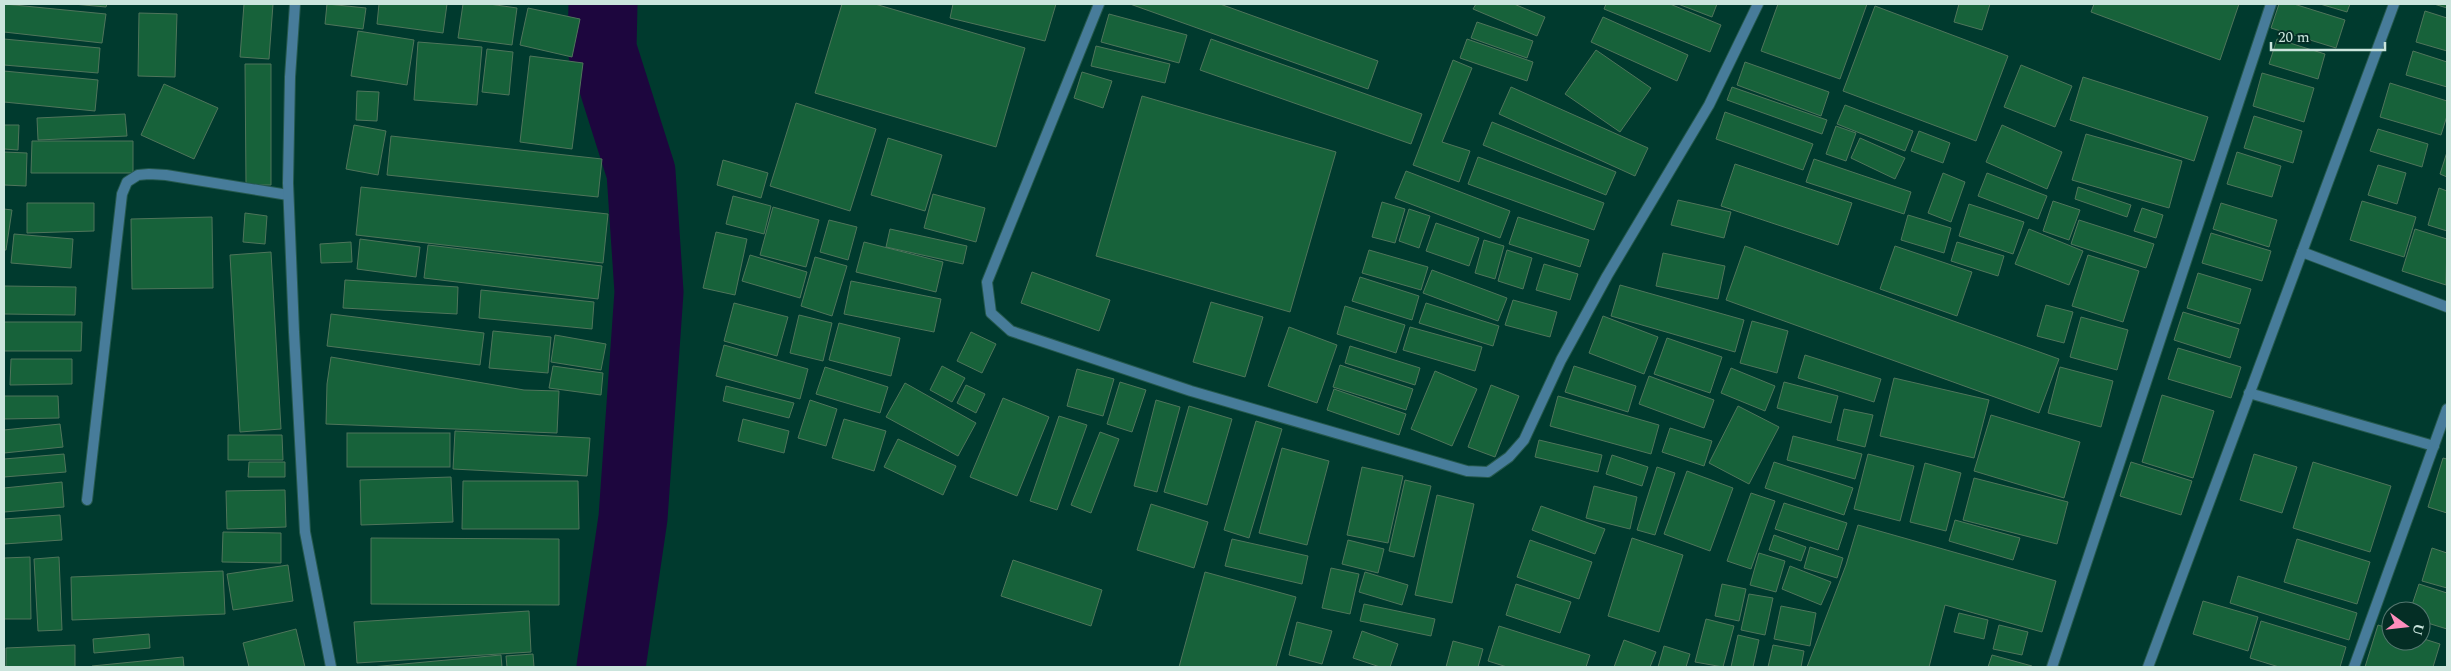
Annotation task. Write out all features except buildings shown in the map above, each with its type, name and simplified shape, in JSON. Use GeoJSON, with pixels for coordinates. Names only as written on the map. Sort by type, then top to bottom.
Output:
{"type":"FeatureCollection","features":[{"type":"Feature","properties":{"kind":"street"},"geometry":{"type":"LineString","coordinates":[[295,4],[290,77],[288,195],[305,532],[332,667]]}},
{"type":"Feature","properties":{"kind":"street"},"geometry":{"type":"LineString","coordinates":[[1099,4],[987,282],[991,313],[1011,331],[1191,391],[1467,470],[1488,472],[1509,457],[1524,440],[1561,360],[1607,276],[1710,105],[1758,4]]}},
{"type":"Feature","properties":{"kind":"street"},"geometry":{"type":"LineString","coordinates":[[2052,667],[2271,4]]}},
{"type":"Feature","properties":{"kind":"street"},"geometry":{"type":"LineString","coordinates":[[2148,667],[2394,4]]}},
{"type":"Feature","properties":{"kind":"street"},"geometry":{"type":"LineString","coordinates":[[87,500],[122,194],[127,182],[138,175],[166,175],[288,195]]}},
{"type":"Feature","properties":{"kind":"street"},"geometry":{"type":"LineString","coordinates":[[2302,252],[2447,307]]}},
{"type":"Feature","properties":{"kind":"street"},"geometry":{"type":"LineString","coordinates":[[2249,393],[2434,446]]}},
{"type":"Feature","properties":{"kind":"street"},"geometry":{"type":"LineString","coordinates":[[2354,667],[2447,409]]}},
{"type":"Feature","properties":{"kind":"waterway"},"geometry":{"type":"LineString","coordinates":[[603,4],[602,49],[641,172],[649,292],[633,518],[611,667]]}}]}
